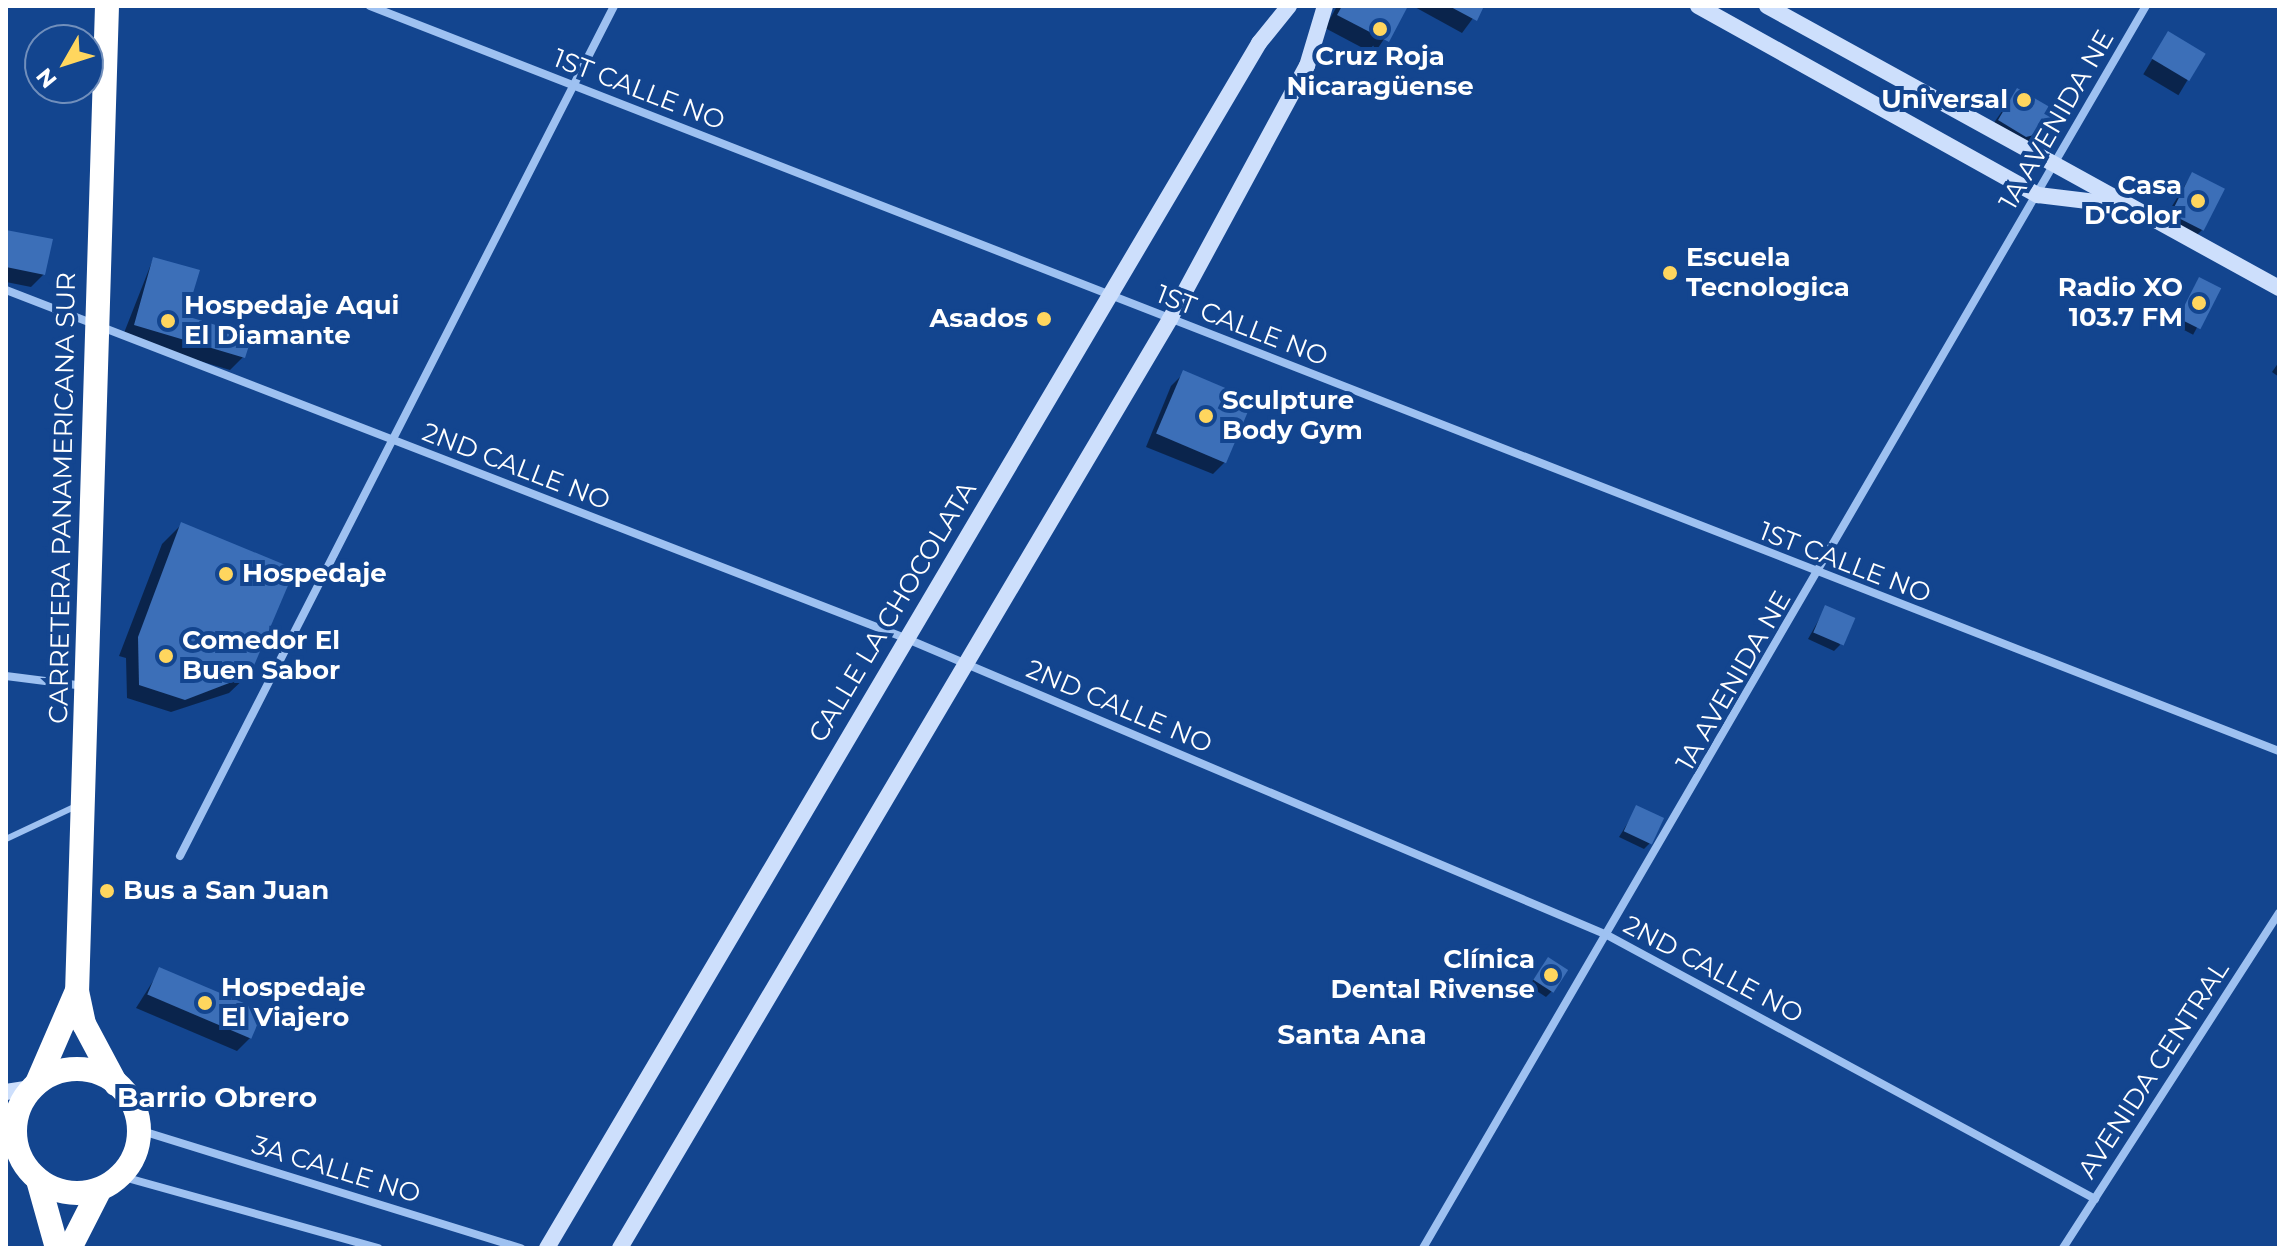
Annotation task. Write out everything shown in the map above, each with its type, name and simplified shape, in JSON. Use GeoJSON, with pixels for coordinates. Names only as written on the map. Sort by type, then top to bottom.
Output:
{"type":"FeatureCollection","features":[{"type":"Feature","properties":{"kind":"highway","name":"CARRETERA PANAMERICANA SUR"},"geometry":{"type":"LineString","coordinates":[[107,6],[94,325],[77,991],[84,1024],[116,1084]]}},
{"type":"Feature","properties":{"kind":"highway","name":"CARRETERA PANAMERICANA SUR"},"geometry":{"type":"LineString","coordinates":[[35,1086],[77,991]]}},
{"type":"Feature","properties":{"kind":"highway"},"geometry":{"type":"LineString","coordinates":[[57,1248],[38,1180],[13,1149],[17,1113],[35,1086],[77,1070],[116,1084],[139,1130],[70,1248]]}},
{"type":"Feature","properties":{"kind":"highway"},"geometry":{"type":"LineString","coordinates":[[38,1180],[62,1192],[110,1182]]}},
{"type":"Feature","properties":{"kind":"street","name":"1ST CALLE NO"},"geometry":{"type":"LineString","coordinates":[[370,6],[1819,575],[2279,751]]}},
{"type":"Feature","properties":{"kind":"street"},"geometry":{"type":"LineString","coordinates":[[180,856],[614,6]]}},
{"type":"Feature","properties":{"kind":"street","name":"CALLE LA CHOCOLATA"},"geometry":{"type":"LineString","coordinates":[[547,1248],[1259,43],[1289,6]]}},
{"type":"Feature","properties":{"kind":"street"},"geometry":{"type":"LineString","coordinates":[[620,1248],[1170,319],[1307,66],[1325,6]]}},
{"type":"Feature","properties":{"kind":"street"},"geometry":{"type":"LineString","coordinates":[[1698,6],[2038,195],[2122,205]]}},
{"type":"Feature","properties":{"kind":"street"},"geometry":{"type":"LineString","coordinates":[[1767,6],[2053,167],[2279,288]]}},
{"type":"Feature","properties":{"kind":"street","name":"1A AVENIDA NE"},"geometry":{"type":"LineString","coordinates":[[1423,1248],[1819,575],[2146,6]]}},
{"type":"Feature","properties":{"kind":"street","name":"2ND CALLE NO"},"geometry":{"type":"LineString","coordinates":[[6,290],[905,638],[1607,935],[2095,1199]]}},
{"type":"Feature","properties":{"kind":"street"},"geometry":{"type":"LineString","coordinates":[[6,676],[87,686]]}},
{"type":"Feature","properties":{"kind":"street","name":"AVENIDA CENTRAL"},"geometry":{"type":"LineString","coordinates":[[2063,1248],[2279,913]]}},
{"type":"Feature","properties":{"kind":"street"},"geometry":{"type":"LineString","coordinates":[[6,1092],[35,1086]]}},
{"type":"Feature","properties":{"kind":"street","name":"3A CALLE NO"},"geometry":{"type":"LineString","coordinates":[[139,1130],[521,1248]]}},
{"type":"Feature","properties":{"kind":"street"},"geometry":{"type":"LineString","coordinates":[[110,1182],[378,1248]]}},
{"type":"Feature","properties":{"kind":"lane"},"geometry":{"type":"LineString","coordinates":[[6,839],[83,803]]}},
{"type":"Feature","properties":{"kind":"building","name":"Cruz Roja Nicaragüense"},"geometry":{"type":"Polygon","coordinates":[[[1342,6],[1408,6],[1389,42],[1337,15],[1342,6]]]}},
{"type":"Feature","properties":{"kind":"building","name":"Cruz Roja Nicaragüense"},"geometry":{"type":"Polygon","coordinates":[[[1449,6],[1484,6],[1477,21],[1449,6]]]}},
{"type":"Feature","properties":{"kind":"building"},"geometry":{"type":"Polygon","coordinates":[[[2168,31],[2206,54],[2189,81],[2152,58],[2168,31]]]}},
{"type":"Feature","properties":{"kind":"building","name":"Universal"},"geometry":{"type":"Polygon","coordinates":[[[2017,88],[2060,113],[2050,131],[2026,137],[1998,120],[2017,88]]]}},
{"type":"Feature","properties":{"kind":"building","name":"Casa D'Color"},"geometry":{"type":"Polygon","coordinates":[[[2192,172],[2225,189],[2204,231],[2171,214],[2192,172]]]}},
{"type":"Feature","properties":{"kind":"building"},"geometry":{"type":"Polygon","coordinates":[[[6,230],[53,239],[45,275],[6,267],[6,230]]]}},
{"type":"Feature","properties":{"kind":"building","name":"Hospedaje Aqui El Diamante"},"geometry":{"type":"Polygon","coordinates":[[[153,257],[200,270],[186,316],[252,336],[245,358],[134,325],[153,257]]]}},
{"type":"Feature","properties":{"kind":"building","name":"Radio XO 103.7 FM"},"geometry":{"type":"Polygon","coordinates":[[[2199,277],[2221,288],[2200,329],[2178,318],[2199,277]]]}},
{"type":"Feature","properties":{"kind":"building","name":"Sculpture Body Gym"},"geometry":{"type":"Polygon","coordinates":[[[1183,370],[1253,400],[1226,463],[1156,434],[1183,370]]]}},
{"type":"Feature","properties":{"kind":"building"},"geometry":{"type":"Polygon","coordinates":[[[181,522],[295,569],[250,675],[185,700],[139,685],[138,637],[181,522]]]}},
{"type":"Feature","properties":{"kind":"building"},"geometry":{"type":"Polygon","coordinates":[[[1825,605],[1855,618],[1844,646],[1813,633],[1825,605]]]}},
{"type":"Feature","properties":{"kind":"building"},"geometry":{"type":"Polygon","coordinates":[[[1636,805],[1664,818],[1652,844],[1624,831],[1636,805]]]}},
{"type":"Feature","properties":{"kind":"building","name":"Clínica Dental Rivense"},"geometry":{"type":"Polygon","coordinates":[[[1548,957],[1568,970],[1553,993],[1533,980],[1548,957]]]}},
{"type":"Feature","properties":{"kind":"building","name":"Hospedaje El Viajero"},"geometry":{"type":"Polygon","coordinates":[[[159,967],[263,1011],[251,1039],[147,995],[159,967]]]}},
{"type":"Feature","properties":{"kind":"place","name":"Cruz Roja Nicaragüense"},"geometry":{"type":"Point","coordinates":[1380,29]}},
{"type":"Feature","properties":{"kind":"place","name":"Universal"},"geometry":{"type":"Point","coordinates":[2024,100]}},
{"type":"Feature","properties":{"kind":"place","name":"Casa D'Color"},"geometry":{"type":"Point","coordinates":[2198,201]}},
{"type":"Feature","properties":{"kind":"place","name":"Escuela Tecnologica"},"geometry":{"type":"Point","coordinates":[1670,273]}},
{"type":"Feature","properties":{"kind":"place","name":"Radio XO 103.7 FM"},"geometry":{"type":"Point","coordinates":[2199,303]}},
{"type":"Feature","properties":{"kind":"place","name":"Asados"},"geometry":{"type":"Point","coordinates":[1044,319]}},
{"type":"Feature","properties":{"kind":"place","name":"Hospedaje Aqui El Diamante"},"geometry":{"type":"Point","coordinates":[168,321]}},
{"type":"Feature","properties":{"kind":"place","name":"Sculpture Body Gym"},"geometry":{"type":"Point","coordinates":[1206,416]}},
{"type":"Feature","properties":{"kind":"place","name":"Hospedaje"},"geometry":{"type":"Point","coordinates":[226,574]}},
{"type":"Feature","properties":{"kind":"place","name":"Comedor El Buen Sabor"},"geometry":{"type":"Point","coordinates":[166,656]}},
{"type":"Feature","properties":{"kind":"place","name":"Bus a San Juan"},"geometry":{"type":"Point","coordinates":[107,891]}},
{"type":"Feature","properties":{"kind":"place","name":"Clínica Dental Rivense"},"geometry":{"type":"Point","coordinates":[1551,975]}},
{"type":"Feature","properties":{"kind":"place","name":"Hospedaje El Viajero"},"geometry":{"type":"Point","coordinates":[205,1003]}},
{"type":"Feature","properties":{"kind":"district","name":"Santa Ana"},"geometry":{"type":"Point","coordinates":[1352,1034]}},
{"type":"Feature","properties":{"kind":"district","name":"Barrio Obrero"},"geometry":{"type":"Point","coordinates":[217,1097]}}]}
